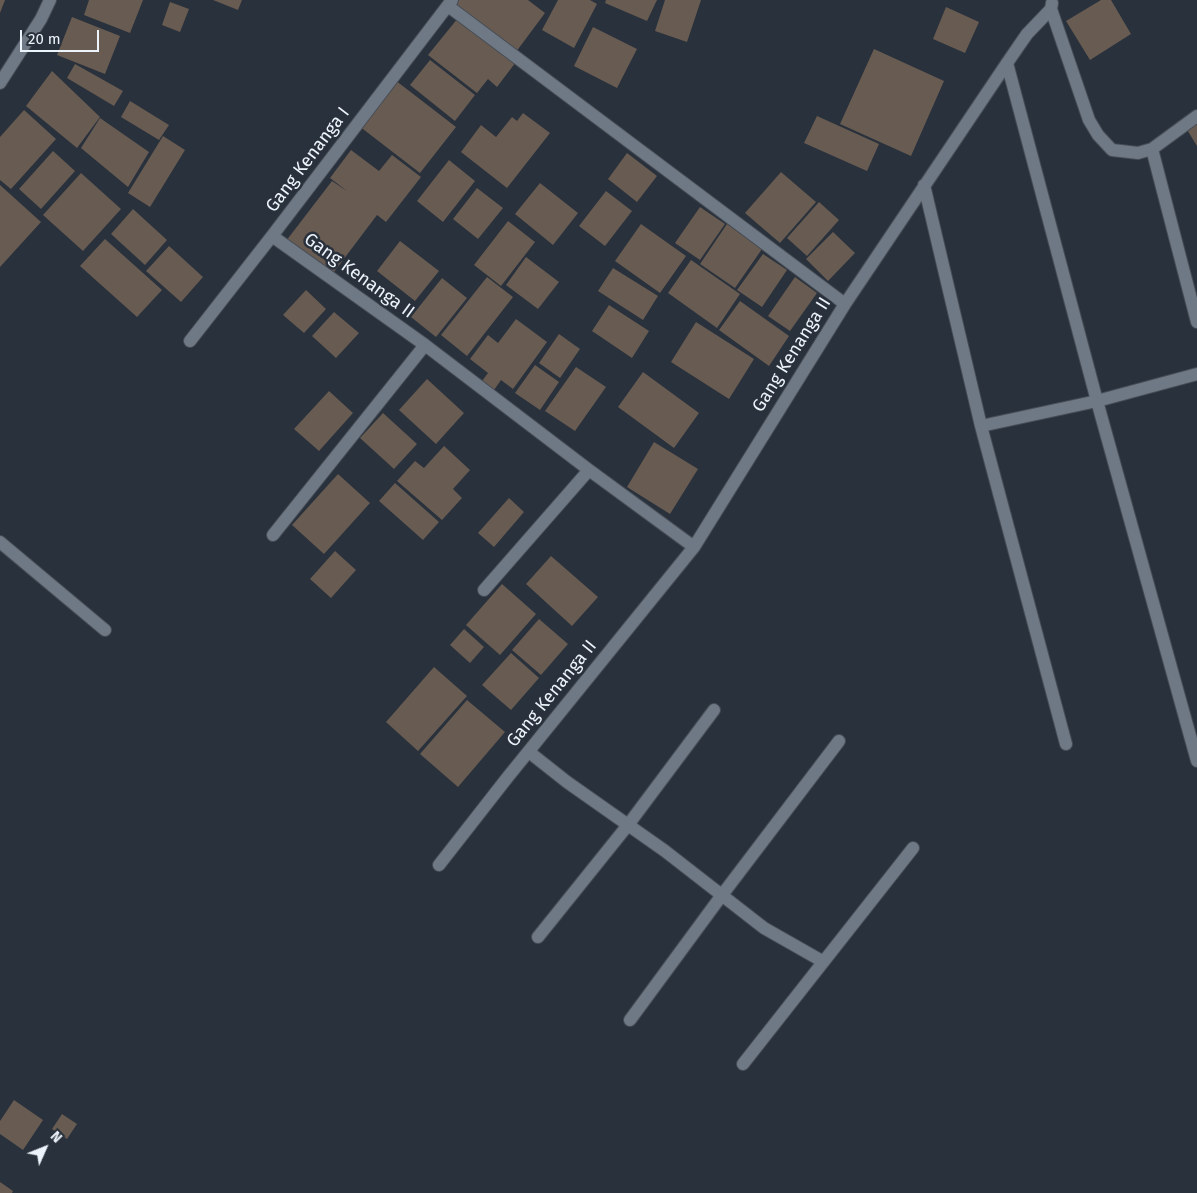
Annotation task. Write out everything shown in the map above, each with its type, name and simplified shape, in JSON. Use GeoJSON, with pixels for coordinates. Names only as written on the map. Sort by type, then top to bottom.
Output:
{"type":"FeatureCollection","features":[{"type":"Feature","properties":{"kind":"street"},"geometry":{"type":"LineString","coordinates":[[0,83],[41,19],[50,0]]}},
{"type":"Feature","properties":{"kind":"street"},"geometry":{"type":"LineString","coordinates":[[450,3],[845,304]]}},
{"type":"Feature","properties":{"kind":"street","name":"Gang Kenanga I"},"geometry":{"type":"LineString","coordinates":[[190,341],[450,3]]}},
{"type":"Feature","properties":{"kind":"street"},"geometry":{"type":"LineString","coordinates":[[1052,4],[1089,120],[1098,135],[1112,150],[1138,153],[1152,149],[1197,116]]}},
{"type":"Feature","properties":{"kind":"street","name":"Gang Kenanga II"},"geometry":{"type":"LineString","coordinates":[[440,864],[694,547],[845,304],[1006,63],[1052,4]]}},
{"type":"Feature","properties":{"kind":"street"},"geometry":{"type":"LineString","coordinates":[[1006,63],[1197,761]]}},
{"type":"Feature","properties":{"kind":"street"},"geometry":{"type":"LineString","coordinates":[[1152,149],[1197,322]]}},
{"type":"Feature","properties":{"kind":"street"},"geometry":{"type":"LineString","coordinates":[[924,185],[981,426],[1066,744]]}},
{"type":"Feature","properties":{"kind":"street","name":"Gang Kenanga II"},"geometry":{"type":"LineString","coordinates":[[272,236],[425,345],[694,547]]}},
{"type":"Feature","properties":{"kind":"street"},"geometry":{"type":"LineString","coordinates":[[273,535],[425,345]]}},
{"type":"Feature","properties":{"kind":"street"},"geometry":{"type":"LineString","coordinates":[[981,426],[1097,401],[1197,374]]}},
{"type":"Feature","properties":{"kind":"street"},"geometry":{"type":"LineString","coordinates":[[484,590],[589,470]]}},
{"type":"Feature","properties":{"kind":"street"},"geometry":{"type":"LineString","coordinates":[[0,542],[105,630]]}},
{"type":"Feature","properties":{"kind":"street"},"geometry":{"type":"LineString","coordinates":[[538,937],[628,825],[714,710]]}},
{"type":"Feature","properties":{"kind":"street"},"geometry":{"type":"LineString","coordinates":[[630,1020],[839,741]]}},
{"type":"Feature","properties":{"kind":"street"},"geometry":{"type":"LineString","coordinates":[[529,752],[764,928],[822,961]]}},
{"type":"Feature","properties":{"kind":"street"},"geometry":{"type":"LineString","coordinates":[[743,1064],[822,961],[913,848]]}},
{"type":"Feature","properties":{"kind":"building"},"geometry":{"type":"Polygon","coordinates":[[[0,0],[5,0],[0,13],[0,0]]]}},
{"type":"Feature","properties":{"kind":"building"},"geometry":{"type":"Polygon","coordinates":[[[89,0],[143,0],[130,33],[84,15],[89,0]]]}},
{"type":"Feature","properties":{"kind":"building"},"geometry":{"type":"Polygon","coordinates":[[[213,0],[242,0],[238,10],[213,0]]]}},
{"type":"Feature","properties":{"kind":"building"},"geometry":{"type":"Polygon","coordinates":[[[456,0],[528,0],[545,13],[516,52],[453,3],[456,0]]]}},
{"type":"Feature","properties":{"kind":"building"},"geometry":{"type":"Polygon","coordinates":[[[558,0],[590,0],[597,4],[574,48],[542,30],[558,0]]]}},
{"type":"Feature","properties":{"kind":"building"},"geometry":{"type":"Polygon","coordinates":[[[606,0],[657,0],[647,21],[605,3],[606,0]]]}},
{"type":"Feature","properties":{"kind":"building"},"geometry":{"type":"Polygon","coordinates":[[[665,0],[701,0],[687,42],[655,31],[665,0]]]}},
{"type":"Feature","properties":{"kind":"building"},"geometry":{"type":"Polygon","coordinates":[[[1101,0],[1111,0],[1131,34],[1090,60],[1066,21],[1101,0]]]}},
{"type":"Feature","properties":{"kind":"building"},"geometry":{"type":"Polygon","coordinates":[[[170,2],[189,9],[180,32],[162,25],[170,2]]]}},
{"type":"Feature","properties":{"kind":"building"},"geometry":{"type":"Polygon","coordinates":[[[946,7],[979,22],[965,53],[933,39],[946,7]]]}},
{"type":"Feature","properties":{"kind":"building"},"geometry":{"type":"Polygon","coordinates":[[[72,17],[120,36],[105,74],[57,55],[72,17]]]}},
{"type":"Feature","properties":{"kind":"building"},"geometry":{"type":"Polygon","coordinates":[[[458,18],[516,62],[497,87],[488,79],[477,93],[428,55],[458,18]]]}},
{"type":"Feature","properties":{"kind":"building"},"geometry":{"type":"Polygon","coordinates":[[[593,27],[637,49],[617,88],[574,66],[593,27]]]}},
{"type":"Feature","properties":{"kind":"building"},"geometry":{"type":"Polygon","coordinates":[[[874,49],[944,81],[911,156],[840,124],[874,49]]]}},
{"type":"Feature","properties":{"kind":"building"},"geometry":{"type":"Polygon","coordinates":[[[430,60],[475,95],[455,121],[410,85],[430,60]]]}},
{"type":"Feature","properties":{"kind":"building"},"geometry":{"type":"Polygon","coordinates":[[[75,64],[123,91],[114,106],[67,78],[75,64]]]}},
{"type":"Feature","properties":{"kind":"building"},"geometry":{"type":"Polygon","coordinates":[[[52,71],[100,117],[77,148],[26,106],[52,71]]]}},
{"type":"Feature","properties":{"kind":"building"},"geometry":{"type":"Polygon","coordinates":[[[395,80],[456,127],[420,173],[359,126],[395,80]]]}},
{"type":"Feature","properties":{"kind":"building"},"geometry":{"type":"Polygon","coordinates":[[[130,101],[169,125],[159,140],[121,117],[130,101]]]}},
{"type":"Feature","properties":{"kind":"building"},"geometry":{"type":"Polygon","coordinates":[[[24,110],[56,139],[11,189],[0,180],[0,137],[24,110]]]}},
{"type":"Feature","properties":{"kind":"building"},"geometry":{"type":"Polygon","coordinates":[[[523,113],[550,133],[507,188],[461,152],[481,125],[496,137],[512,117],[517,121],[523,113]]]}},
{"type":"Feature","properties":{"kind":"building"},"geometry":{"type":"Polygon","coordinates":[[[817,116],[879,144],[867,171],[804,143],[817,116]]]}},
{"type":"Feature","properties":{"kind":"building"},"geometry":{"type":"Polygon","coordinates":[[[100,118],[149,152],[128,187],[81,148],[100,118]]]}},
{"type":"Feature","properties":{"kind":"building"},"geometry":{"type":"Polygon","coordinates":[[[1197,122],[1197,146],[1186,128],[1197,122]]]}},
{"type":"Feature","properties":{"kind":"building"},"geometry":{"type":"Polygon","coordinates":[[[163,136],[185,150],[150,207],[128,193],[163,136]]]}},
{"type":"Feature","properties":{"kind":"building"},"geometry":{"type":"Polygon","coordinates":[[[351,150],[379,171],[392,155],[421,177],[386,222],[377,215],[331,276],[286,241],[332,181],[347,191],[330,178],[351,150]]]}},
{"type":"Feature","properties":{"kind":"building"},"geometry":{"type":"Polygon","coordinates":[[[53,151],[75,171],[41,209],[19,189],[53,151]]]}},
{"type":"Feature","properties":{"kind":"building"},"geometry":{"type":"Polygon","coordinates":[[[627,153],[657,176],[637,202],[608,179],[627,153]]]}},
{"type":"Feature","properties":{"kind":"building"},"geometry":{"type":"Polygon","coordinates":[[[449,160],[475,181],[443,222],[417,201],[449,160]]]}},
{"type":"Feature","properties":{"kind":"building"},"geometry":{"type":"Polygon","coordinates":[[[781,172],[816,202],[780,243],[745,213],[781,172]]]}},
{"type":"Feature","properties":{"kind":"building"},"geometry":{"type":"Polygon","coordinates":[[[81,173],[121,209],[83,251],[43,215],[81,173]]]}},
{"type":"Feature","properties":{"kind":"building"},"geometry":{"type":"Polygon","coordinates":[[[540,183],[578,213],[553,245],[515,214],[540,183]]]}},
{"type":"Feature","properties":{"kind":"building"},"geometry":{"type":"Polygon","coordinates":[[[0,185],[41,222],[0,267],[0,185]]]}},
{"type":"Feature","properties":{"kind":"building"},"geometry":{"type":"Polygon","coordinates":[[[477,188],[503,208],[478,239],[453,219],[477,188]]]}},
{"type":"Feature","properties":{"kind":"building"},"geometry":{"type":"Polygon","coordinates":[[[606,191],[632,211],[605,246],[579,226],[606,191]]]}},
{"type":"Feature","properties":{"kind":"building"},"geometry":{"type":"Polygon","coordinates":[[[819,202],[839,220],[807,256],[787,238],[819,202]]]}},
{"type":"Feature","properties":{"kind":"building"},"geometry":{"type":"Polygon","coordinates":[[[700,207],[725,224],[700,260],[675,243],[700,207]]]}},
{"type":"Feature","properties":{"kind":"building"},"geometry":{"type":"Polygon","coordinates":[[[133,209],[167,240],[145,265],[111,234],[133,209]]]}},
{"type":"Feature","properties":{"kind":"building"},"geometry":{"type":"Polygon","coordinates":[[[508,221],[535,242],[501,286],[474,265],[508,221]]]}},
{"type":"Feature","properties":{"kind":"building"},"geometry":{"type":"Polygon","coordinates":[[[641,224],[686,256],[660,293],[615,261],[641,224]]]}},
{"type":"Feature","properties":{"kind":"building"},"geometry":{"type":"Polygon","coordinates":[[[727,224],[762,249],[735,288],[700,264],[727,224]]]}},
{"type":"Feature","properties":{"kind":"building"},"geometry":{"type":"Polygon","coordinates":[[[833,232],[855,253],[828,281],[806,259],[833,232]]]}},
{"type":"Feature","properties":{"kind":"building"},"geometry":{"type":"Polygon","coordinates":[[[105,239],[162,290],[137,317],[80,266],[105,239]]]}},
{"type":"Feature","properties":{"kind":"building"},"geometry":{"type":"Polygon","coordinates":[[[400,241],[439,271],[415,301],[377,271],[400,241]]]}},
{"type":"Feature","properties":{"kind":"building"},"geometry":{"type":"Polygon","coordinates":[[[169,246],[203,277],[181,302],[146,271],[169,246]]]}},
{"type":"Feature","properties":{"kind":"building"},"geometry":{"type":"Polygon","coordinates":[[[763,254],[787,270],[762,307],[737,290],[763,254]]]}},
{"type":"Feature","properties":{"kind":"building"},"geometry":{"type":"Polygon","coordinates":[[[526,257],[559,282],[538,309],[506,285],[526,257]]]}},
{"type":"Feature","properties":{"kind":"building"},"geometry":{"type":"Polygon","coordinates":[[[691,260],[740,294],[717,328],[668,293],[691,260]]]}},
{"type":"Feature","properties":{"kind":"building"},"geometry":{"type":"Polygon","coordinates":[[[613,268],[658,296],[643,320],[598,291],[613,268]]]}},
{"type":"Feature","properties":{"kind":"building"},"geometry":{"type":"Polygon","coordinates":[[[487,277],[513,297],[467,356],[441,335],[487,277]]]}},
{"type":"Feature","properties":{"kind":"building"},"geometry":{"type":"Polygon","coordinates":[[[795,277],[817,293],[790,331],[768,316],[795,277]]]}},
{"type":"Feature","properties":{"kind":"building"},"geometry":{"type":"Polygon","coordinates":[[[442,278],[467,298],[436,337],[411,317],[442,278]]]}},
{"type":"Feature","properties":{"kind":"building"},"geometry":{"type":"Polygon","coordinates":[[[306,290],[326,309],[304,333],[283,315],[306,290]]]}},
{"type":"Feature","properties":{"kind":"building"},"geometry":{"type":"Polygon","coordinates":[[[740,301],[789,336],[769,366],[719,330],[740,301]]]}},
{"type":"Feature","properties":{"kind":"building"},"geometry":{"type":"Polygon","coordinates":[[[609,305],[649,331],[632,358],[592,331],[609,305]]]}},
{"type":"Feature","properties":{"kind":"building"},"geometry":{"type":"Polygon","coordinates":[[[334,312],[359,333],[336,358],[312,336],[334,312]]]}},
{"type":"Feature","properties":{"kind":"building"},"geometry":{"type":"Polygon","coordinates":[[[516,319],[547,342],[513,389],[501,380],[494,390],[482,381],[488,373],[470,359],[488,335],[498,343],[516,319]]]}},
{"type":"Feature","properties":{"kind":"building"},"geometry":{"type":"Polygon","coordinates":[[[696,322],[754,359],[729,399],[671,362],[696,322]]]}},
{"type":"Feature","properties":{"kind":"building"},"geometry":{"type":"Polygon","coordinates":[[[559,334],[580,349],[560,378],[539,363],[559,334]]]}},
{"type":"Feature","properties":{"kind":"building"},"geometry":{"type":"Polygon","coordinates":[[[535,365],[559,382],[540,410],[515,393],[535,365]]]}},
{"type":"Feature","properties":{"kind":"building"},"geometry":{"type":"Polygon","coordinates":[[[576,367],[606,387],[575,431],[545,411],[576,367]]]}},
{"type":"Feature","properties":{"kind":"building"},"geometry":{"type":"Polygon","coordinates":[[[643,372],[699,413],[674,448],[618,407],[643,372]]]}},
{"type":"Feature","properties":{"kind":"building"},"geometry":{"type":"Polygon","coordinates":[[[427,379],[464,413],[436,444],[399,410],[427,379]]]}},
{"type":"Feature","properties":{"kind":"building"},"geometry":{"type":"Polygon","coordinates":[[[329,391],[353,413],[319,451],[294,429],[329,391]]]}},
{"type":"Feature","properties":{"kind":"building"},"geometry":{"type":"Polygon","coordinates":[[[383,413],[417,444],[394,469],[360,438],[383,413]]]}},
{"type":"Feature","properties":{"kind":"building"},"geometry":{"type":"Polygon","coordinates":[[[654,442],[698,469],[670,514],[627,487],[654,442]]]}},
{"type":"Feature","properties":{"kind":"building"},"geometry":{"type":"Polygon","coordinates":[[[444,446],[470,470],[453,489],[462,498],[442,520],[397,481],[415,461],[424,468],[444,446]]]}},
{"type":"Feature","properties":{"kind":"building"},"geometry":{"type":"Polygon","coordinates":[[[338,474],[370,503],[324,554],[292,525],[338,474]]]}},
{"type":"Feature","properties":{"kind":"building"},"geometry":{"type":"Polygon","coordinates":[[[395,483],[439,522],[423,540],[379,501],[395,483]]]}},
{"type":"Feature","properties":{"kind":"building"},"geometry":{"type":"Polygon","coordinates":[[[509,498],[524,512],[494,547],[478,533],[509,498]]]}},
{"type":"Feature","properties":{"kind":"building"},"geometry":{"type":"Polygon","coordinates":[[[335,551],[356,570],[331,598],[310,579],[335,551]]]}},
{"type":"Feature","properties":{"kind":"building"},"geometry":{"type":"Polygon","coordinates":[[[551,556],[598,597],[572,626],[526,584],[551,556]]]}},
{"type":"Feature","properties":{"kind":"building"},"geometry":{"type":"Polygon","coordinates":[[[502,584],[536,614],[500,655],[466,625],[502,584]]]}},
{"type":"Feature","properties":{"kind":"building"},"geometry":{"type":"Polygon","coordinates":[[[539,619],[568,644],[541,675],[512,650],[539,619]]]}},
{"type":"Feature","properties":{"kind":"building"},"geometry":{"type":"Polygon","coordinates":[[[464,629],[484,647],[470,663],[450,645],[464,629]]]}},
{"type":"Feature","properties":{"kind":"building"},"geometry":{"type":"Polygon","coordinates":[[[511,653],[539,678],[511,710],[482,685],[511,653]]]}},
{"type":"Feature","properties":{"kind":"building"},"geometry":{"type":"Polygon","coordinates":[[[434,667],[467,696],[418,751],[386,722],[434,667]]]}},
{"type":"Feature","properties":{"kind":"building"},"geometry":{"type":"Polygon","coordinates":[[[467,700],[505,732],[458,787],[420,754],[467,700]]]}},
{"type":"Feature","properties":{"kind":"building"},"geometry":{"type":"Polygon","coordinates":[[[14,1100],[43,1120],[23,1150],[0,1134],[0,1121],[14,1100]]]}},
{"type":"Feature","properties":{"kind":"building"},"geometry":{"type":"Polygon","coordinates":[[[62,1114],[77,1124],[67,1139],[52,1129],[62,1114]]]}},
{"type":"Feature","properties":{"kind":"building"},"geometry":{"type":"Polygon","coordinates":[[[0,1182],[13,1191],[12,1193],[0,1193],[0,1182]]]}}]}
